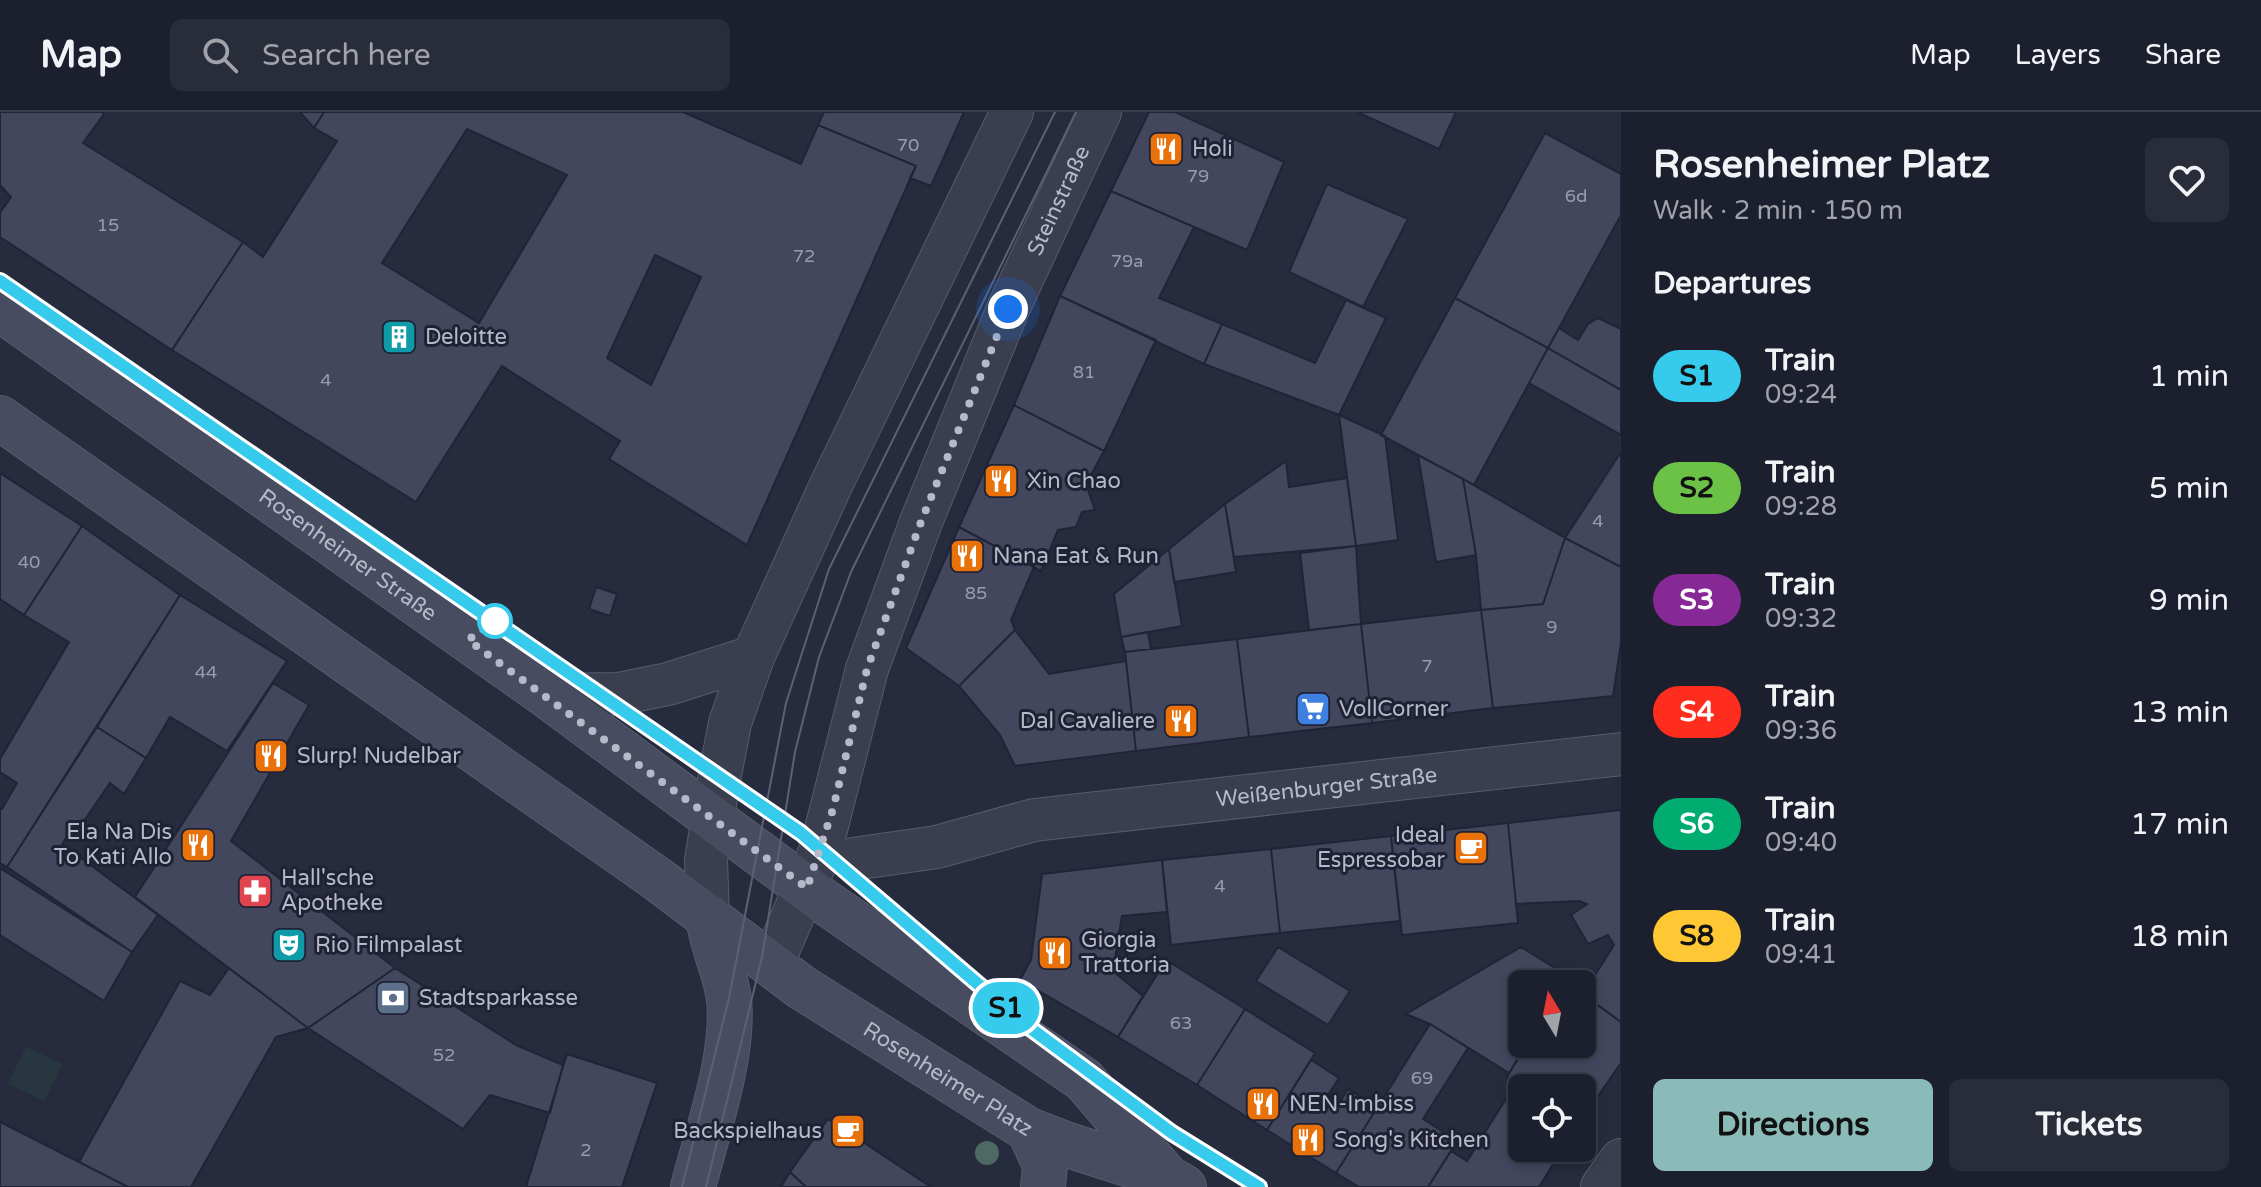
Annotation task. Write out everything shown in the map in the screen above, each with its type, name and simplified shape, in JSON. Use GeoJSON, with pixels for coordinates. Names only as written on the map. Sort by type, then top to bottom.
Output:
{"type":"FeatureCollection","features":[{"type":"Feature","properties":{"kind":"main road","name":"Rosenheimer Straße"},"geometry":{"type":"LineString","coordinates":[[0,309],[546,695],[807,888],[1084,1080],[1176,1182]]}},
{"type":"Feature","properties":{"kind":"main road"},"geometry":{"type":"LineString","coordinates":[[0,418],[708,916],[710,935],[729,998],[730,1043],[693,1187]]}},
{"type":"Feature","properties":{"kind":"main road","name":"Rosenheimer Platz"},"geometry":{"type":"LineString","coordinates":[[708,916],[801,987],[1029,1130],[1176,1182]]}},
{"type":"Feature","properties":{"kind":"main road"},"geometry":{"type":"LineString","coordinates":[[730,1043],[772,965]]}},
{"type":"Feature","properties":{"kind":"main road"},"geometry":{"type":"LineString","coordinates":[[1029,1130],[1045,1165],[1043,1187]]}},
{"type":"Feature","properties":{"kind":"street"},"geometry":{"type":"LineString","coordinates":[[708,916],[706,860],[713,817],[730,723],[753,657],[831,485],[1012,112]]}},
{"type":"Feature","properties":{"kind":"street","name":"Steinstraße"},"geometry":{"type":"LineString","coordinates":[[772,965],[807,888],[833,809],[867,669],[921,522],[1008,309],[1100,112]]}},
{"type":"Feature","properties":{"kind":"street"},"geometry":{"type":"LineString","coordinates":[[546,695],[618,694],[668,684],[753,657]]}},
{"type":"Feature","properties":{"kind":"street","name":"Weißenburger Straße"},"geometry":{"type":"LineString","coordinates":[[853,859],[937,847],[1034,820],[1621,754]]}},
{"type":"Feature","properties":{"kind":"street"},"geometry":{"type":"LineString","coordinates":[[1602,1187],[1621,1160]]}},
{"type":"Feature","properties":{"kind":"shaded area"},"geometry":{"type":"Polygon","coordinates":[[[26,1047],[62,1064],[45,1101],[8,1084],[26,1047]]]}},
{"type":"Feature","properties":{"kind":"building"},"geometry":{"type":"Polygon","coordinates":[[[0,112],[102,112],[104,114],[83,143],[243,242],[172,350],[0,237],[0,213],[11,197],[0,185],[0,112]]]}},
{"type":"Feature","properties":{"kind":"building"},"geometry":{"type":"Polygon","coordinates":[[[300,112],[324,112],[314,128],[300,112]]]}},
{"type":"Feature","properties":{"kind":"building","name":"Deloitte"},"geometry":{"type":"Polygon","coordinates":[[[324,112],[683,112],[801,164],[818,125],[916,166],[747,545],[609,459],[620,441],[502,366],[416,502],[172,350],[243,242],[263,257],[337,141],[314,128],[324,112]],[[467,129],[382,263],[479,323],[567,175],[467,129]],[[655,255],[607,358],[651,385],[701,277],[655,255]]]}},
{"type":"Feature","properties":{"kind":"building"},"geometry":{"type":"Polygon","coordinates":[[[824,112],[964,112],[931,186],[910,178],[916,166],[818,125],[824,112]]]}},
{"type":"Feature","properties":{"kind":"building"},"geometry":{"type":"Polygon","coordinates":[[[1149,112],[1175,112],[1284,162],[1247,250],[1111,191],[1149,112]]]}},
{"type":"Feature","properties":{"kind":"building"},"geometry":{"type":"Polygon","coordinates":[[[1357,112],[1456,112],[1439,149],[1357,112]]]}},
{"type":"Feature","properties":{"kind":"building"},"geometry":{"type":"Polygon","coordinates":[[[1545,133],[1621,174],[1621,215],[1548,348],[1455,298],[1545,133]]]}},
{"type":"Feature","properties":{"kind":"building"},"geometry":{"type":"Polygon","coordinates":[[[1327,184],[1408,219],[1363,307],[1289,272],[1327,184]]]}},
{"type":"Feature","properties":{"kind":"building"},"geometry":{"type":"Polygon","coordinates":[[[1111,191],[1194,227],[1159,298],[1222,324],[1204,364],[1060,296],[1111,191]]]}},
{"type":"Feature","properties":{"kind":"building"},"geometry":{"type":"Polygon","coordinates":[[[1060,296],[1156,340],[1104,451],[1014,405],[1060,296]]]}},
{"type":"Feature","properties":{"kind":"building"},"geometry":{"type":"Polygon","coordinates":[[[1455,298],[1548,348],[1474,485],[1381,435],[1455,298]]]}},
{"type":"Feature","properties":{"kind":"building"},"geometry":{"type":"Polygon","coordinates":[[[1346,300],[1386,318],[1339,415],[1204,364],[1222,324],[1315,363],[1346,300]]]}},
{"type":"Feature","properties":{"kind":"building"},"geometry":{"type":"Polygon","coordinates":[[[1598,318],[1621,329],[1621,390],[1548,348],[1559,328],[1578,340],[1588,324],[1598,318]]]}},
{"type":"Feature","properties":{"kind":"building"},"geometry":{"type":"Polygon","coordinates":[[[1548,348],[1621,390],[1621,435],[1529,383],[1548,348]]]}},
{"type":"Feature","properties":{"kind":"building"},"geometry":{"type":"Polygon","coordinates":[[[1014,405],[1104,451],[1086,484],[1095,510],[1082,512],[1076,527],[1058,530],[1041,571],[959,527],[1014,405]]]}},
{"type":"Feature","properties":{"kind":"building"},"geometry":{"type":"Polygon","coordinates":[[[1339,415],[1385,436],[1398,540],[1356,546],[1339,415]]]}},
{"type":"Feature","properties":{"kind":"building"},"geometry":{"type":"Polygon","coordinates":[[[1621,452],[1621,567],[1565,538],[1621,452]]]}},
{"type":"Feature","properties":{"kind":"building"},"geometry":{"type":"Polygon","coordinates":[[[1418,455],[1463,479],[1476,555],[1436,562],[1418,455]]]}},
{"type":"Feature","properties":{"kind":"building"},"geometry":{"type":"Polygon","coordinates":[[[1286,461],[1289,487],[1347,478],[1356,546],[1234,557],[1225,504],[1286,461]]]}},
{"type":"Feature","properties":{"kind":"building"},"geometry":{"type":"Polygon","coordinates":[[[0,473],[82,526],[24,615],[0,599],[0,473]]]}},
{"type":"Feature","properties":{"kind":"building"},"geometry":{"type":"Polygon","coordinates":[[[1463,479],[1565,538],[1543,604],[1481,610],[1476,555],[1463,479]]]}},
{"type":"Feature","properties":{"kind":"building"},"geometry":{"type":"Polygon","coordinates":[[[1225,504],[1236,572],[1174,582],[1169,549],[1225,504]]]}},
{"type":"Feature","properties":{"kind":"building"},"geometry":{"type":"Polygon","coordinates":[[[82,526],[180,595],[7,867],[0,863],[0,808],[17,783],[0,772],[0,759],[69,642],[24,615],[82,526]]]}},
{"type":"Feature","properties":{"kind":"building"},"geometry":{"type":"Polygon","coordinates":[[[959,527],[1034,567],[1011,620],[1015,630],[959,686],[906,648],[959,527]]]}},
{"type":"Feature","properties":{"kind":"building"},"geometry":{"type":"Polygon","coordinates":[[[1565,538],[1621,567],[1621,643],[1613,696],[1493,708],[1481,610],[1543,604],[1565,538]]]}},
{"type":"Feature","properties":{"kind":"building"},"geometry":{"type":"Polygon","coordinates":[[[1356,546],[1361,624],[1309,630],[1300,553],[1356,546]]]}},
{"type":"Feature","properties":{"kind":"building"},"geometry":{"type":"Polygon","coordinates":[[[1169,549],[1182,626],[1121,637],[1114,594],[1169,549]]]}},
{"type":"Feature","properties":{"kind":"building"},"geometry":{"type":"Polygon","coordinates":[[[596,587],[617,594],[610,616],[589,609],[596,587]]]}},
{"type":"Feature","properties":{"kind":"building"},"geometry":{"type":"Polygon","coordinates":[[[180,595],[287,661],[227,751],[170,717],[146,758],[97,727],[180,595]]]}},
{"type":"Feature","properties":{"kind":"building"},"geometry":{"type":"Polygon","coordinates":[[[1481,610],[1493,708],[1372,723],[1361,624],[1481,610]]]}},
{"type":"Feature","properties":{"kind":"building"},"geometry":{"type":"Polygon","coordinates":[[[1361,624],[1372,723],[1249,737],[1237,639],[1361,624]]]}},
{"type":"Feature","properties":{"kind":"building"},"geometry":{"type":"Polygon","coordinates":[[[1015,630],[1049,674],[1126,661],[1136,751],[1015,766],[1000,735],[959,686],[1015,630]]]}},
{"type":"Feature","properties":{"kind":"building"},"geometry":{"type":"Polygon","coordinates":[[[1148,632],[1151,649],[1125,652],[1121,637],[1148,632]]]}},
{"type":"Feature","properties":{"kind":"building"},"geometry":{"type":"Polygon","coordinates":[[[1237,639],[1249,737],[1136,751],[1125,652],[1237,639]]]}},
{"type":"Feature","properties":{"kind":"building"},"geometry":{"type":"Polygon","coordinates":[[[273,683],[309,705],[231,841],[395,968],[308,1028],[135,897],[273,683]]]}},
{"type":"Feature","properties":{"kind":"building"},"geometry":{"type":"Polygon","coordinates":[[[97,727],[146,758],[124,794],[110,783],[71,840],[67,836],[57,853],[69,863],[81,858],[158,915],[132,952],[7,867],[97,727]]]}},
{"type":"Feature","properties":{"kind":"building"},"geometry":{"type":"Polygon","coordinates":[[[1621,810],[1621,1022],[1596,1004],[1596,973],[1614,945],[1608,935],[1588,944],[1571,915],[1587,904],[1579,901],[1516,904],[1508,823],[1621,810]]]}},
{"type":"Feature","properties":{"kind":"building"},"geometry":{"type":"Polygon","coordinates":[[[1508,823],[1518,923],[1402,935],[1391,836],[1508,823]]]}},
{"type":"Feature","properties":{"kind":"building"},"geometry":{"type":"Polygon","coordinates":[[[1391,836],[1400,921],[1280,933],[1271,849],[1391,836]]]}},
{"type":"Feature","properties":{"kind":"building"},"geometry":{"type":"Polygon","coordinates":[[[1271,849],[1280,933],[1171,945],[1162,860],[1271,849]]]}},
{"type":"Feature","properties":{"kind":"building"},"geometry":{"type":"Polygon","coordinates":[[[1162,860],[1167,912],[1122,916],[1113,971],[1143,996],[1118,1037],[1020,980],[1031,960],[1042,874],[1162,860]]]}},
{"type":"Feature","properties":{"kind":"building"},"geometry":{"type":"Polygon","coordinates":[[[0,868],[132,952],[104,1001],[0,935],[0,868]]]}},
{"type":"Feature","properties":{"kind":"building"},"geometry":{"type":"Polygon","coordinates":[[[1278,947],[1350,991],[1328,1025],[1256,981],[1278,947]]]}},
{"type":"Feature","properties":{"kind":"building"},"geometry":{"type":"Polygon","coordinates":[[[1521,947],[1558,970],[1508,970],[1508,1058],[1518,1058],[1509,1073],[1430,1024],[1406,1014],[1521,947]]]}},
{"type":"Feature","properties":{"kind":"building"},"geometry":{"type":"Polygon","coordinates":[[[1166,960],[1245,1009],[1197,1085],[1118,1037],[1166,960]]]}},
{"type":"Feature","properties":{"kind":"building"},"geometry":{"type":"Polygon","coordinates":[[[229,968],[308,1028],[276,1037],[191,1187],[128,1187],[79,1162],[180,981],[210,995],[229,968]]]}},
{"type":"Feature","properties":{"kind":"building"},"geometry":{"type":"Polygon","coordinates":[[[395,968],[516,1045],[563,1065],[550,1113],[490,1095],[463,1129],[308,1028],[395,968]]]}},
{"type":"Feature","properties":{"kind":"building"},"geometry":{"type":"Polygon","coordinates":[[[1596,1004],[1621,1022],[1621,1063],[1596,1099],[1596,1074],[1509,1074],[1519,1058],[1596,1058],[1596,1004]]]}},
{"type":"Feature","properties":{"kind":"building"},"geometry":{"type":"Polygon","coordinates":[[[1245,1009],[1315,1053],[1267,1130],[1197,1085],[1245,1009]]]}},
{"type":"Feature","properties":{"kind":"building"},"geometry":{"type":"Polygon","coordinates":[[[1430,1024],[1468,1048],[1423,1119],[1457,1141],[1428,1187],[1359,1187],[1336,1173],[1430,1024]]]}},
{"type":"Feature","properties":{"kind":"building"},"geometry":{"type":"Polygon","coordinates":[[[567,1054],[657,1083],[622,1187],[526,1187],[567,1054]]]}},
{"type":"Feature","properties":{"kind":"building"},"geometry":{"type":"Polygon","coordinates":[[[1311,1060],[1339,1078],[1328,1095],[1340,1102],[1348,1089],[1377,1108],[1336,1173],[1267,1130],[1311,1060]]]}},
{"type":"Feature","properties":{"kind":"building"},"geometry":{"type":"Polygon","coordinates":[[[1508,1096],[1508,1162],[1554,1162],[1539,1187],[1428,1187],[1451,1151],[1467,1161],[1508,1096]]]}},
{"type":"Feature","properties":{"kind":"building"},"geometry":{"type":"Polygon","coordinates":[[[828,1119],[931,1187],[806,1187],[790,1172],[828,1119]]]}},
{"type":"Feature","properties":{"kind":"building"},"geometry":{"type":"Polygon","coordinates":[[[0,1122],[79,1162],[128,1187],[0,1187],[0,1122]]]}},
{"type":"Feature","properties":{"kind":"building"},"geometry":{"type":"Polygon","coordinates":[[[790,1172],[806,1187],[781,1187],[790,1172]]]}},
{"type":"Feature","properties":{"kind":"tram line"},"geometry":{"type":"LineString","coordinates":[[682,1187],[729,998],[786,703],[829,569],[1055,112]]}},
{"type":"Feature","properties":{"kind":"tram line"},"geometry":{"type":"LineString","coordinates":[[706,1187],[762,957],[795,752],[819,657],[851,572],[1076,112]]}},
{"type":"Feature","properties":{"kind":"train","name":"S1"},"geometry":{"type":"LineString","coordinates":[[0,281],[801,833],[1026,1025],[1172,1133],[1259,1187]]}},
{"type":"Feature","properties":{"kind":"place","name":"Holi"},"geometry":{"type":"Point","coordinates":[1166,149]}},
{"type":"Feature","properties":{"kind":"place","name":"Deloitte"},"geometry":{"type":"Point","coordinates":[399,337]}},
{"type":"Feature","properties":{"kind":"place","name":"Xin Chao"},"geometry":{"type":"Point","coordinates":[1001,481]}},
{"type":"Feature","properties":{"kind":"place","name":"Nana Eat & Run"},"geometry":{"type":"Point","coordinates":[967,556]}},
{"type":"Feature","properties":{"kind":"place","name":"VollCorner"},"geometry":{"type":"Point","coordinates":[1313,709]}},
{"type":"Feature","properties":{"kind":"place","name":"Dal Cavaliere"},"geometry":{"type":"Point","coordinates":[1181,721]}},
{"type":"Feature","properties":{"kind":"place","name":"Slurp! Nudelbar"},"geometry":{"type":"Point","coordinates":[271,756]}},
{"type":"Feature","properties":{"kind":"place","name":"Ela Na Dis To Kati Allo"},"geometry":{"type":"Point","coordinates":[198,845]}},
{"type":"Feature","properties":{"kind":"place","name":"Ideal Espressobar"},"geometry":{"type":"Point","coordinates":[1471,848]}},
{"type":"Feature","properties":{"kind":"place","name":"Hall'sche Apotheke"},"geometry":{"type":"Point","coordinates":[255,891]}},
{"type":"Feature","properties":{"kind":"place","name":"Rio Filmpalast"},"geometry":{"type":"Point","coordinates":[289,945]}},
{"type":"Feature","properties":{"kind":"place","name":"Giorgia Trattoria"},"geometry":{"type":"Point","coordinates":[1055,953]}},
{"type":"Feature","properties":{"kind":"place","name":"Stadtsparkasse"},"geometry":{"type":"Point","coordinates":[393,998]}},
{"type":"Feature","properties":{"kind":"place","name":"NEN-Imbiss"},"geometry":{"type":"Point","coordinates":[1263,1104]}},
{"type":"Feature","properties":{"kind":"place","name":"Backspielhaus"},"geometry":{"type":"Point","coordinates":[848,1131]}},
{"type":"Feature","properties":{"kind":"place","name":"Song's Kitchen"},"geometry":{"type":"Point","coordinates":[1308,1140]}},
{"type":"Feature","properties":{"kind":"route"},"geometry":{"type":"LineString","coordinates":[[495,621],[468,640],[807,888],[833,809],[867,669],[921,522],[1008,309]]}}]}
